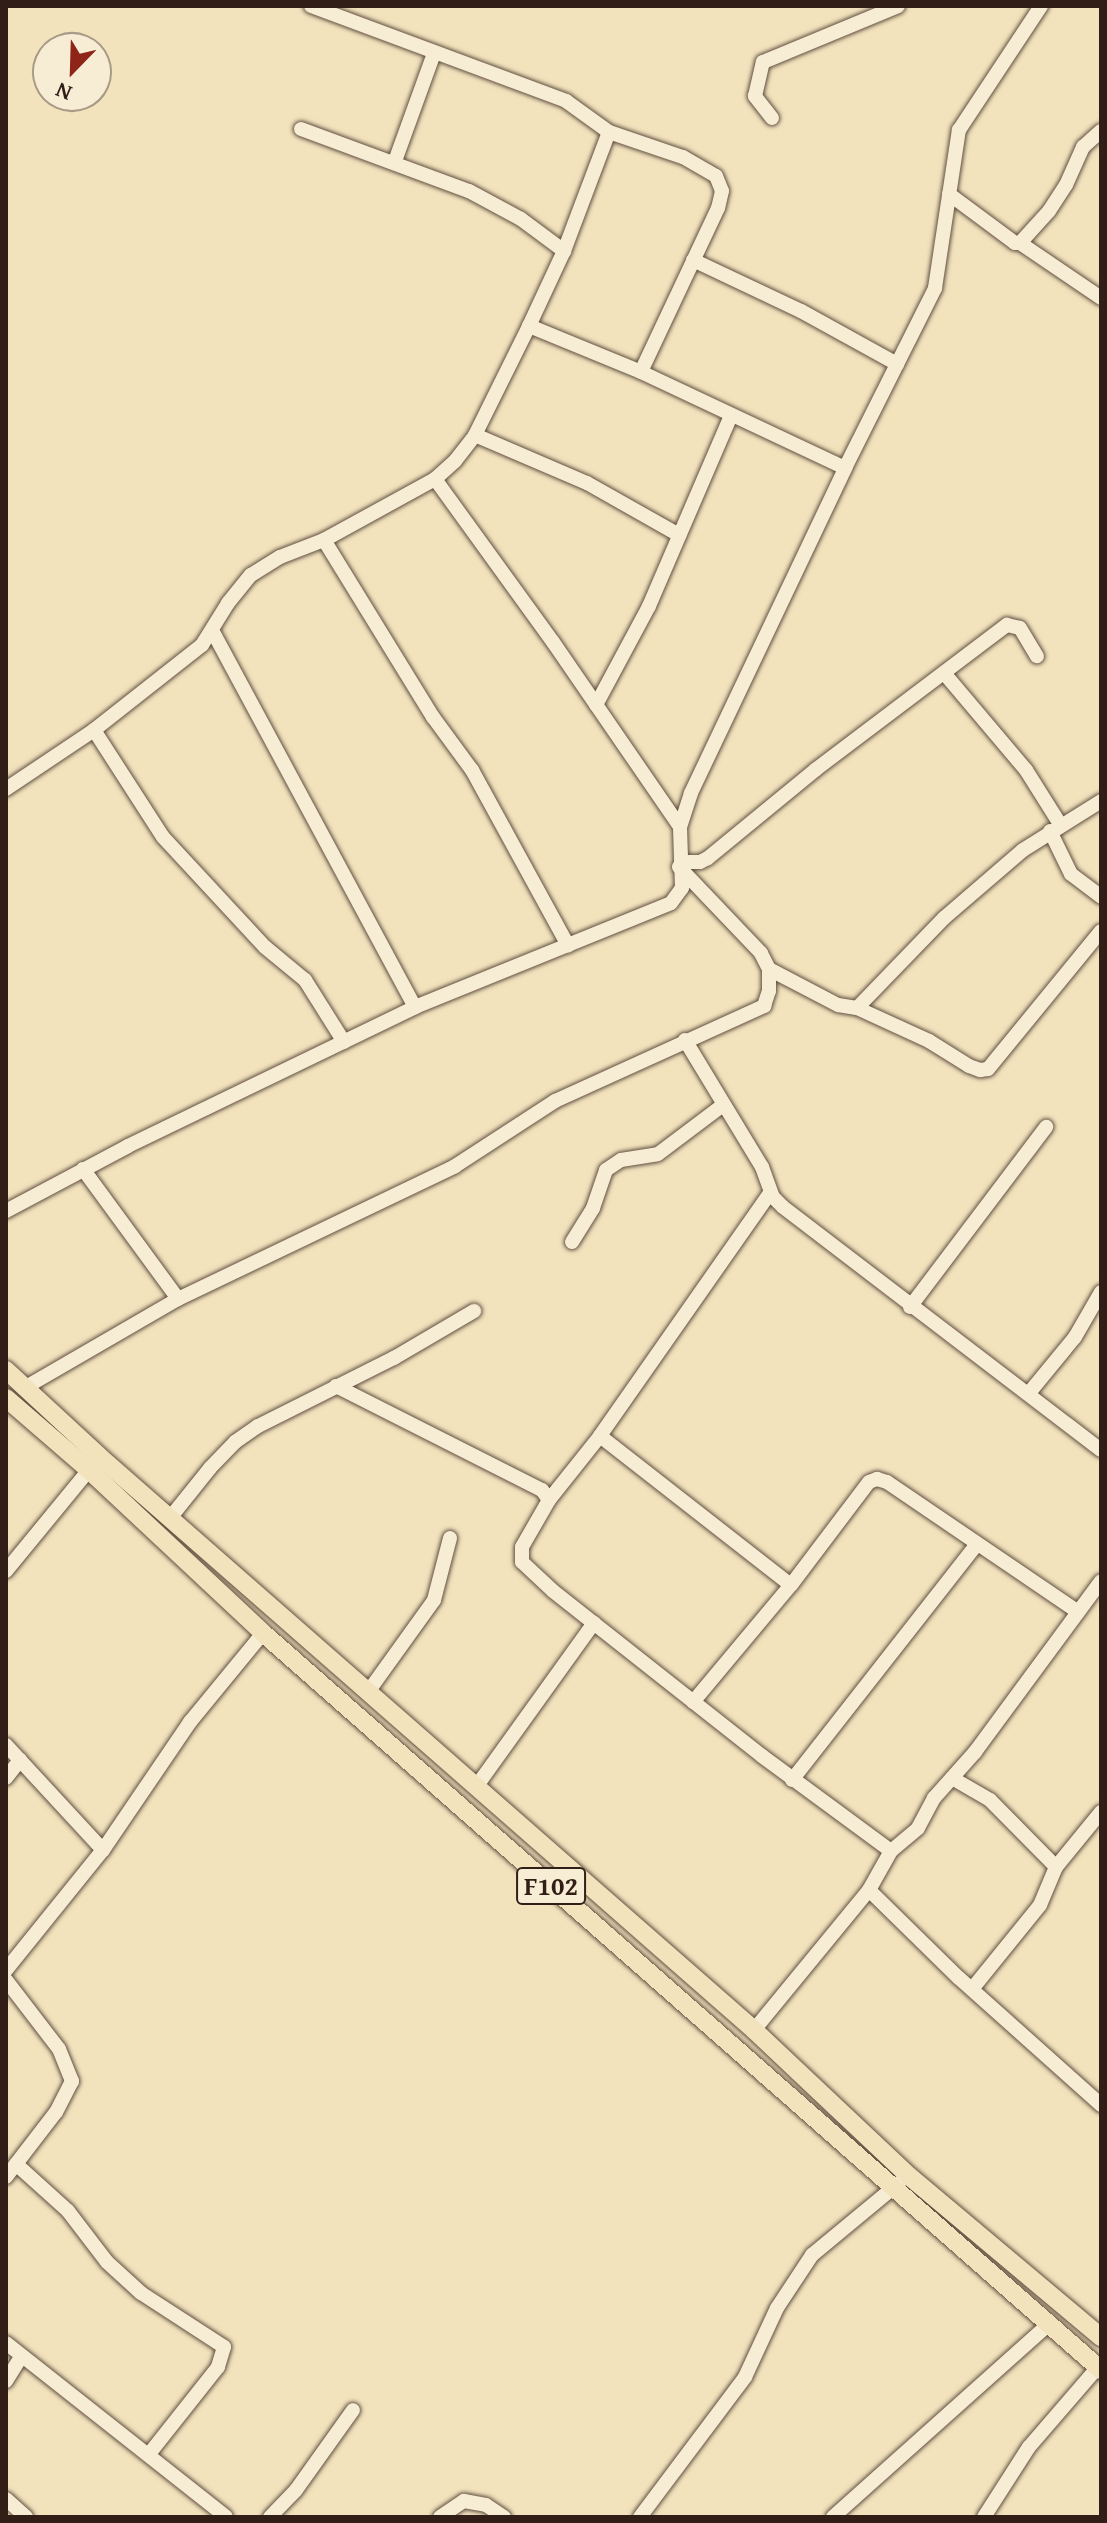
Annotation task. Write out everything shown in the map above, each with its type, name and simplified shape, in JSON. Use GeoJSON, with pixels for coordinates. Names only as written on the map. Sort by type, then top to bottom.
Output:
{"type":"FeatureCollection","features":[{"type":"Feature","properties":{"kind":"main road","name":"F102"},"geometry":{"type":"LineString","coordinates":[[6,1370],[170,1518],[754,2030],[909,2176],[1101,2337]]}},
{"type":"Feature","properties":{"kind":"main road","name":"F102"},"geometry":{"type":"LineString","coordinates":[[6,1398],[89,1470],[263,1633],[1100,2369]]}},
{"type":"Feature","properties":{"kind":"street"},"geometry":{"type":"LineString","coordinates":[[311,6],[566,101],[609,132],[683,157],[716,176],[722,191],[718,208],[641,372]]}},
{"type":"Feature","properties":{"kind":"street"},"geometry":{"type":"LineString","coordinates":[[772,118],[755,96],[758,71],[763,62],[898,6]]}},
{"type":"Feature","properties":{"kind":"street"},"geometry":{"type":"LineString","coordinates":[[6,1211],[83,1169],[415,1007],[671,903],[682,888],[680,827],[691,793],[940,275],[959,130],[1041,6]]}},
{"type":"Feature","properties":{"kind":"street"},"geometry":{"type":"LineString","coordinates":[[395,161],[434,53]]}},
{"type":"Feature","properties":{"kind":"street"},"geometry":{"type":"LineString","coordinates":[[301,129],[395,161],[495,205],[521,219],[564,251]]}},
{"type":"Feature","properties":{"kind":"street"},"geometry":{"type":"LineString","coordinates":[[1020,243],[1049,211],[1066,185],[1083,147],[1101,131]]}},
{"type":"Feature","properties":{"kind":"street"},"geometry":{"type":"LineString","coordinates":[[6,789],[94,730],[202,645],[213,632],[228,603],[251,575],[280,557],[324,540],[435,479],[475,435],[564,251],[609,132]]}},
{"type":"Feature","properties":{"kind":"street"},"geometry":{"type":"LineString","coordinates":[[949,194],[1015,243],[1020,243],[1101,298]]}},
{"type":"Feature","properties":{"kind":"street"},"geometry":{"type":"LineString","coordinates":[[693,260],[801,311],[897,364]]}},
{"type":"Feature","properties":{"kind":"street"},"geometry":{"type":"LineString","coordinates":[[529,326],[641,372],[845,468]]}},
{"type":"Feature","properties":{"kind":"street"},"geometry":{"type":"LineString","coordinates":[[596,705],[649,606],[731,416]]}},
{"type":"Feature","properties":{"kind":"street"},"geometry":{"type":"LineString","coordinates":[[475,435],[587,483],[679,535]]}},
{"type":"Feature","properties":{"kind":"street"},"geometry":{"type":"LineString","coordinates":[[435,479],[680,827]]}},
{"type":"Feature","properties":{"kind":"street"},"geometry":{"type":"LineString","coordinates":[[324,540],[433,717],[472,770],[568,945]]}},
{"type":"Feature","properties":{"kind":"street"},"geometry":{"type":"LineString","coordinates":[[680,864],[708,858],[815,770],[1007,625],[1020,628],[1037,656]]}},
{"type":"Feature","properties":{"kind":"street"},"geometry":{"type":"LineString","coordinates":[[213,632],[415,1007]]}},
{"type":"Feature","properties":{"kind":"street"},"geometry":{"type":"LineString","coordinates":[[944,673],[1016,758],[1055,827],[1071,874],[1101,897]]}},
{"type":"Feature","properties":{"kind":"street"},"geometry":{"type":"LineString","coordinates":[[94,730],[163,837],[265,947],[305,980],[344,1042]]}},
{"type":"Feature","properties":{"kind":"street"},"geometry":{"type":"LineString","coordinates":[[857,1008],[944,918],[1055,827],[1101,801]]}},
{"type":"Feature","properties":{"kind":"street"},"geometry":{"type":"LineString","coordinates":[[26,1387],[178,1299],[427,1181],[555,1101],[764,1006],[769,991],[769,969],[761,953],[680,864]]}},
{"type":"Feature","properties":{"kind":"street"},"geometry":{"type":"LineString","coordinates":[[769,969],[838,1005],[857,1008],[929,1041],[980,1070],[988,1069],[1101,931]]}},
{"type":"Feature","properties":{"kind":"street"},"geometry":{"type":"LineString","coordinates":[[685,1040],[762,1167],[770,1193],[800,1223],[1101,1450]]}},
{"type":"Feature","properties":{"kind":"street"},"geometry":{"type":"LineString","coordinates":[[572,1242],[593,1208],[606,1170],[621,1160],[658,1154],[723,1105]]}},
{"type":"Feature","properties":{"kind":"street"},"geometry":{"type":"LineString","coordinates":[[910,1307],[1046,1127]]}},
{"type":"Feature","properties":{"kind":"street"},"geometry":{"type":"LineString","coordinates":[[83,1169],[178,1299]]}},
{"type":"Feature","properties":{"kind":"street"},"geometry":{"type":"LineString","coordinates":[[770,1193],[600,1436],[549,1500],[526,1538],[522,1562],[792,1780],[891,1851]]}},
{"type":"Feature","properties":{"kind":"street"},"geometry":{"type":"LineString","coordinates":[[1029,1393],[1075,1337],[1101,1292]]}},
{"type":"Feature","properties":{"kind":"street"},"geometry":{"type":"LineString","coordinates":[[170,1518],[235,1442],[286,1410],[474,1311]]}},
{"type":"Feature","properties":{"kind":"street"},"geometry":{"type":"LineString","coordinates":[[336,1386],[533,1485],[549,1500]]}},
{"type":"Feature","properties":{"kind":"street"},"geometry":{"type":"LineString","coordinates":[[600,1436],[791,1585]]}},
{"type":"Feature","properties":{"kind":"street"},"geometry":{"type":"LineString","coordinates":[[6,1571],[89,1470]]}},
{"type":"Feature","properties":{"kind":"street"},"geometry":{"type":"LineString","coordinates":[[693,1702],[791,1585],[869,1482],[877,1479],[887,1482],[1078,1612]]}},
{"type":"Feature","properties":{"kind":"street"},"geometry":{"type":"LineString","coordinates":[[368,1692],[427,1612],[450,1538]]}},
{"type":"Feature","properties":{"kind":"street"},"geometry":{"type":"LineString","coordinates":[[792,1780],[977,1544]]}},
{"type":"Feature","properties":{"kind":"street"},"geometry":{"type":"LineString","coordinates":[[754,2030],[869,1890],[891,1851],[918,1828],[934,1798],[1101,1581]]}},
{"type":"Feature","properties":{"kind":"street"},"geometry":{"type":"LineString","coordinates":[[476,1787],[594,1623]]}},
{"type":"Feature","properties":{"kind":"street"},"geometry":{"type":"LineString","coordinates":[[6,1970],[103,1850],[190,1722],[263,1633]]}},
{"type":"Feature","properties":{"kind":"street"},"geometry":{"type":"LineString","coordinates":[[6,1745],[103,1850]]}},
{"type":"Feature","properties":{"kind":"street"},"geometry":{"type":"LineString","coordinates":[[6,1778],[20,1760]]}},
{"type":"Feature","properties":{"kind":"street"},"geometry":{"type":"LineString","coordinates":[[952,1778],[990,1800],[1056,1867]]}},
{"type":"Feature","properties":{"kind":"street"},"geometry":{"type":"LineString","coordinates":[[972,1989],[1040,1905],[1056,1867],[1101,1812]]}},
{"type":"Feature","properties":{"kind":"street"},"geometry":{"type":"LineString","coordinates":[[869,1890],[972,1989],[1101,2105]]}},
{"type":"Feature","properties":{"kind":"street"},"geometry":{"type":"LineString","coordinates":[[6,1980],[59,2049],[72,2081],[56,2112],[6,2177]]}},
{"type":"Feature","properties":{"kind":"street"},"geometry":{"type":"LineString","coordinates":[[16,2164],[68,2211],[107,2262],[141,2293],[224,2347],[218,2367],[149,2454]]}},
{"type":"Feature","properties":{"kind":"street"},"geometry":{"type":"LineString","coordinates":[[640,2517],[745,2377],[777,2308],[812,2255],[909,2176]]}},
{"type":"Feature","properties":{"kind":"street"},"geometry":{"type":"LineString","coordinates":[[833,2517],[1049,2324]]}},
{"type":"Feature","properties":{"kind":"street"},"geometry":{"type":"LineString","coordinates":[[6,2343],[226,2517]]}},
{"type":"Feature","properties":{"kind":"street"},"geometry":{"type":"LineString","coordinates":[[6,2381],[21,2357]]}},
{"type":"Feature","properties":{"kind":"street"},"geometry":{"type":"LineString","coordinates":[[986,2516],[1029,2447],[1100,2369]]}},
{"type":"Feature","properties":{"kind":"street"},"geometry":{"type":"LineString","coordinates":[[270,2517],[296,2490],[353,2410]]}},
{"type":"Feature","properties":{"kind":"street"},"geometry":{"type":"LineString","coordinates":[[6,2499],[26,2517]]}},
{"type":"Feature","properties":{"kind":"street"},"geometry":{"type":"LineString","coordinates":[[440,2517],[464,2501],[486,2505],[504,2517]]}}]}
